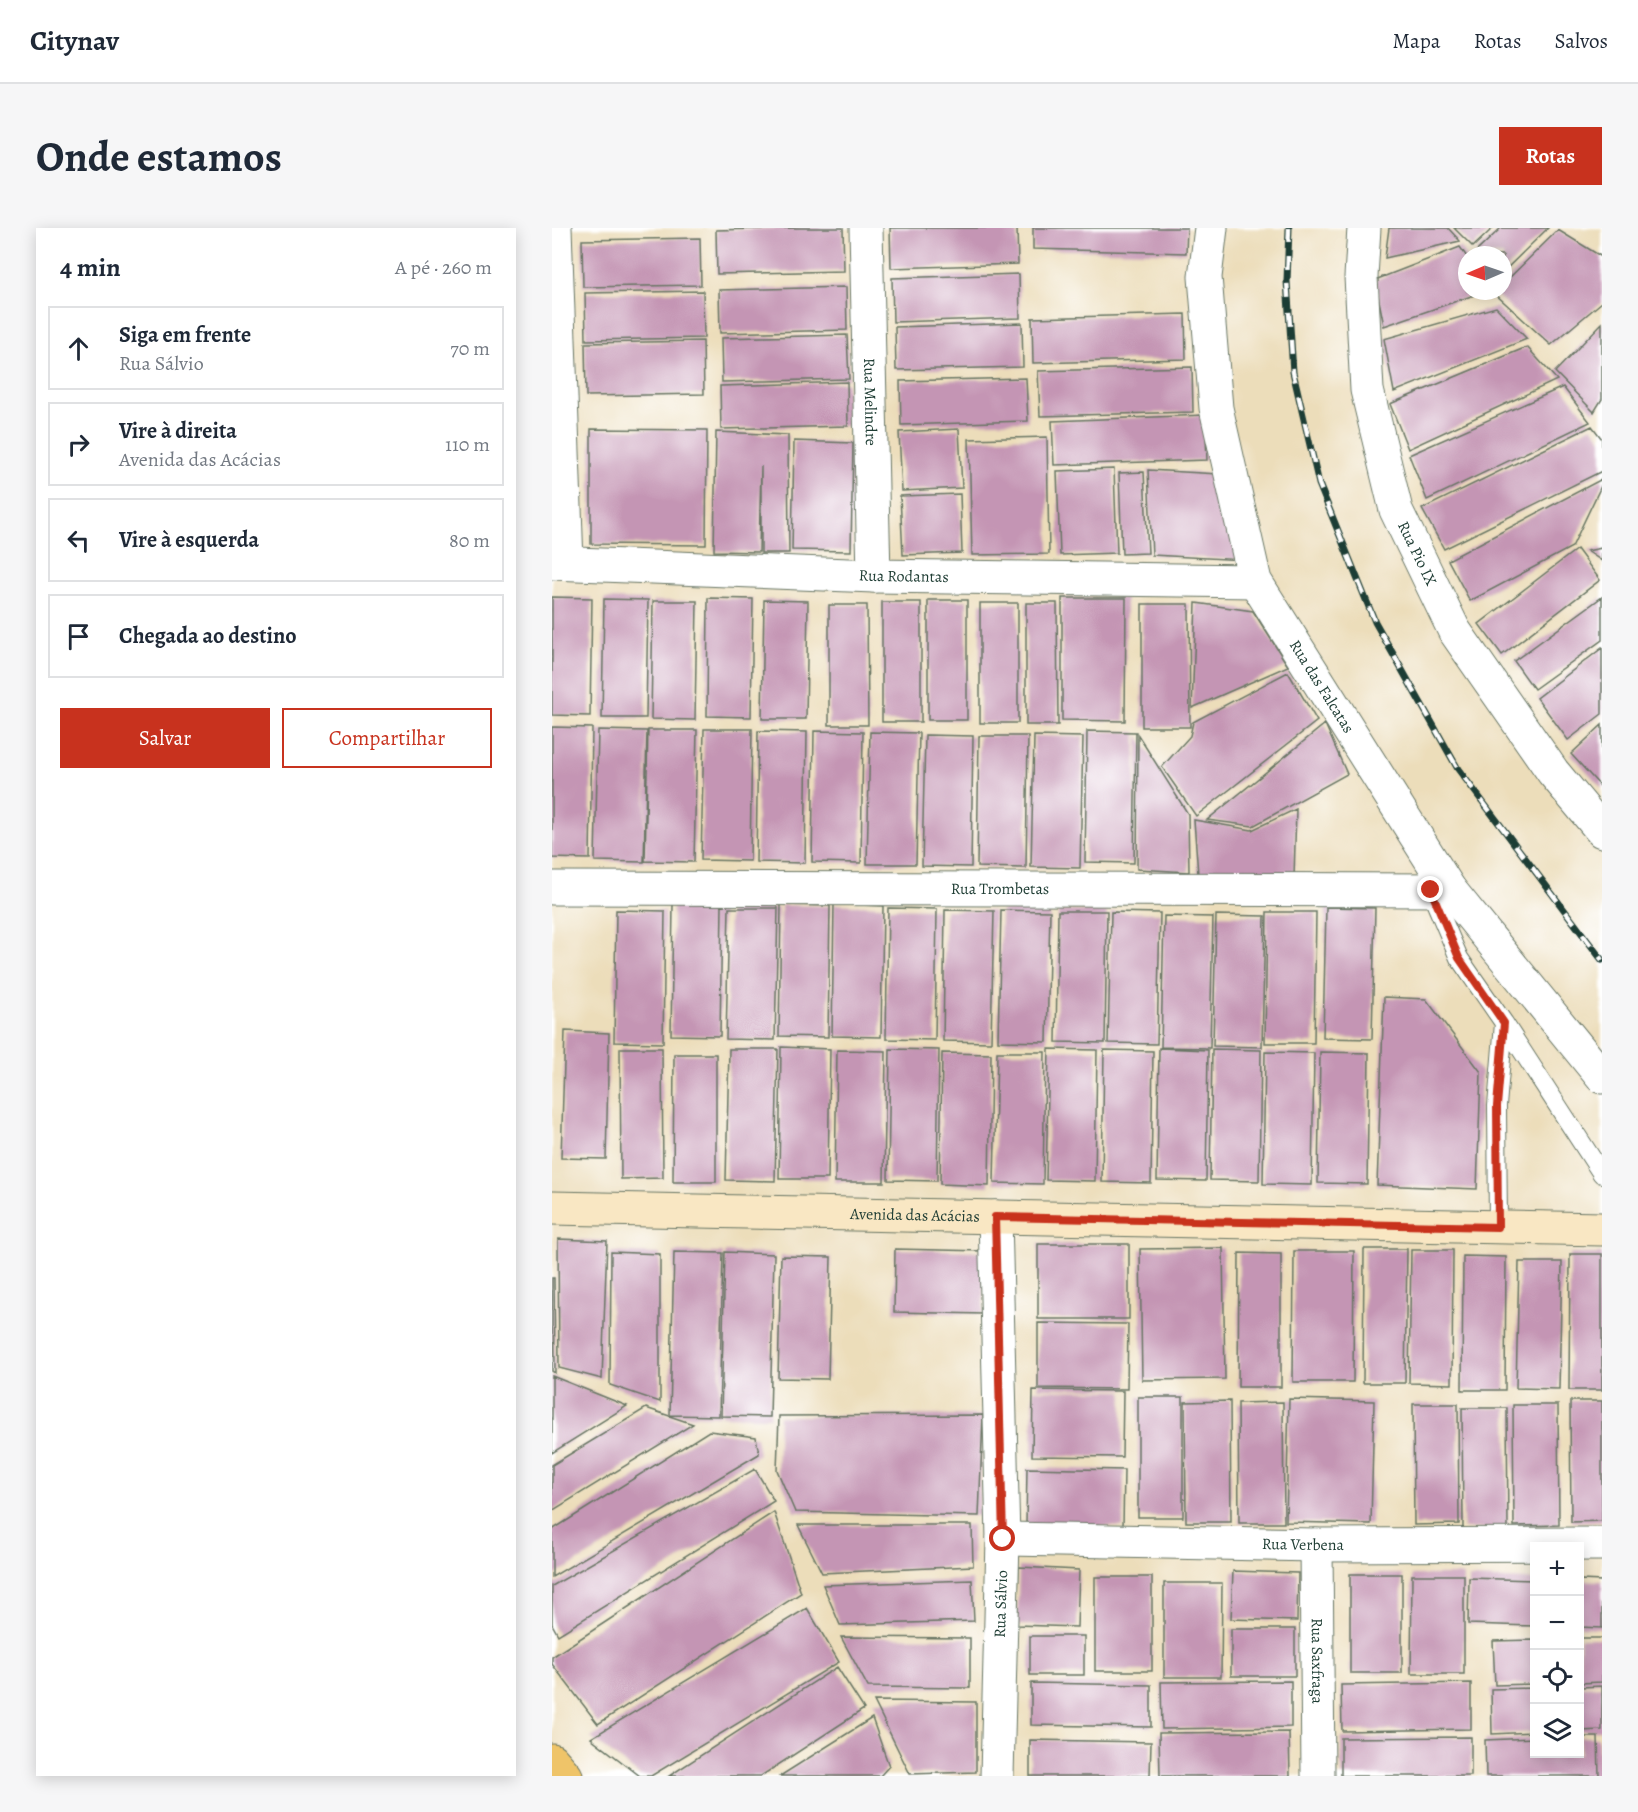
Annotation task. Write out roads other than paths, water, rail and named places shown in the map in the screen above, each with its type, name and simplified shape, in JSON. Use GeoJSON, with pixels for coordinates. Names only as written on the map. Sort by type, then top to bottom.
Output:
{"type":"FeatureCollection","features":[{"type":"Feature","properties":{"kind":"main road","name":"Avenida das Acácias"},"geometry":{"type":"LineString","coordinates":[[552,1208],[1602,1229]]}},
{"type":"Feature","properties":{"kind":"main road"},"geometry":{"type":"LineString","coordinates":[[552,1760],[566,1776]]}},
{"type":"Feature","properties":{"kind":"street"},"geometry":{"type":"LineString","coordinates":[[555,228],[560,563]]}},
{"type":"Feature","properties":{"kind":"street","name":"Rua Melindre"},"geometry":{"type":"LineString","coordinates":[[866,228],[874,576]]}},
{"type":"Feature","properties":{"kind":"street","name":"Rua das Falcatas"},"geometry":{"type":"LineString","coordinates":[[1211,228],[1205,277],[1216,408],[1256,581],[1441,890],[1602,1077]]}},
{"type":"Feature","properties":{"kind":"street","name":"Rua Pio IX"},"geometry":{"type":"LineString","coordinates":[[1364,228],[1361,277],[1367,390],[1396,510],[1454,630],[1553,772],[1602,831]]}},
{"type":"Feature","properties":{"kind":"street","name":"Rua Rodantas"},"geometry":{"type":"LineString","coordinates":[[560,563],[874,576],[1256,581]]}},
{"type":"Feature","properties":{"kind":"street","name":"Rua Trombetas"},"geometry":{"type":"LineString","coordinates":[[552,888],[1441,890]]}},
{"type":"Feature","properties":{"kind":"street","name":"Rua Sálvio"},"geometry":{"type":"LineString","coordinates":[[995,1217],[1003,1539],[997,1776]]}},
{"type":"Feature","properties":{"kind":"street","name":"Rua Verbena"},"geometry":{"type":"LineString","coordinates":[[1003,1539],[1316,1545],[1602,1544]]}},
{"type":"Feature","properties":{"kind":"street","name":"Rua Saxfraga"},"geometry":{"type":"LineString","coordinates":[[1316,1545],[1318,1776]]}},
{"type":"Feature","properties":{"kind":"lane"},"geometry":{"type":"LineString","coordinates":[[1441,890],[1459,958],[1602,1174]]}},
{"type":"Feature","properties":{"kind":"lane"},"geometry":{"type":"LineString","coordinates":[[1498,1227],[1497,1106],[1504,1023]]}},
{"type":"Feature","properties":{"kind":"railway"},"geometry":{"type":"LineString","coordinates":[[1289,228],[1287,281],[1293,372],[1319,484],[1375,622],[1458,769],[1602,960]]}}]}
